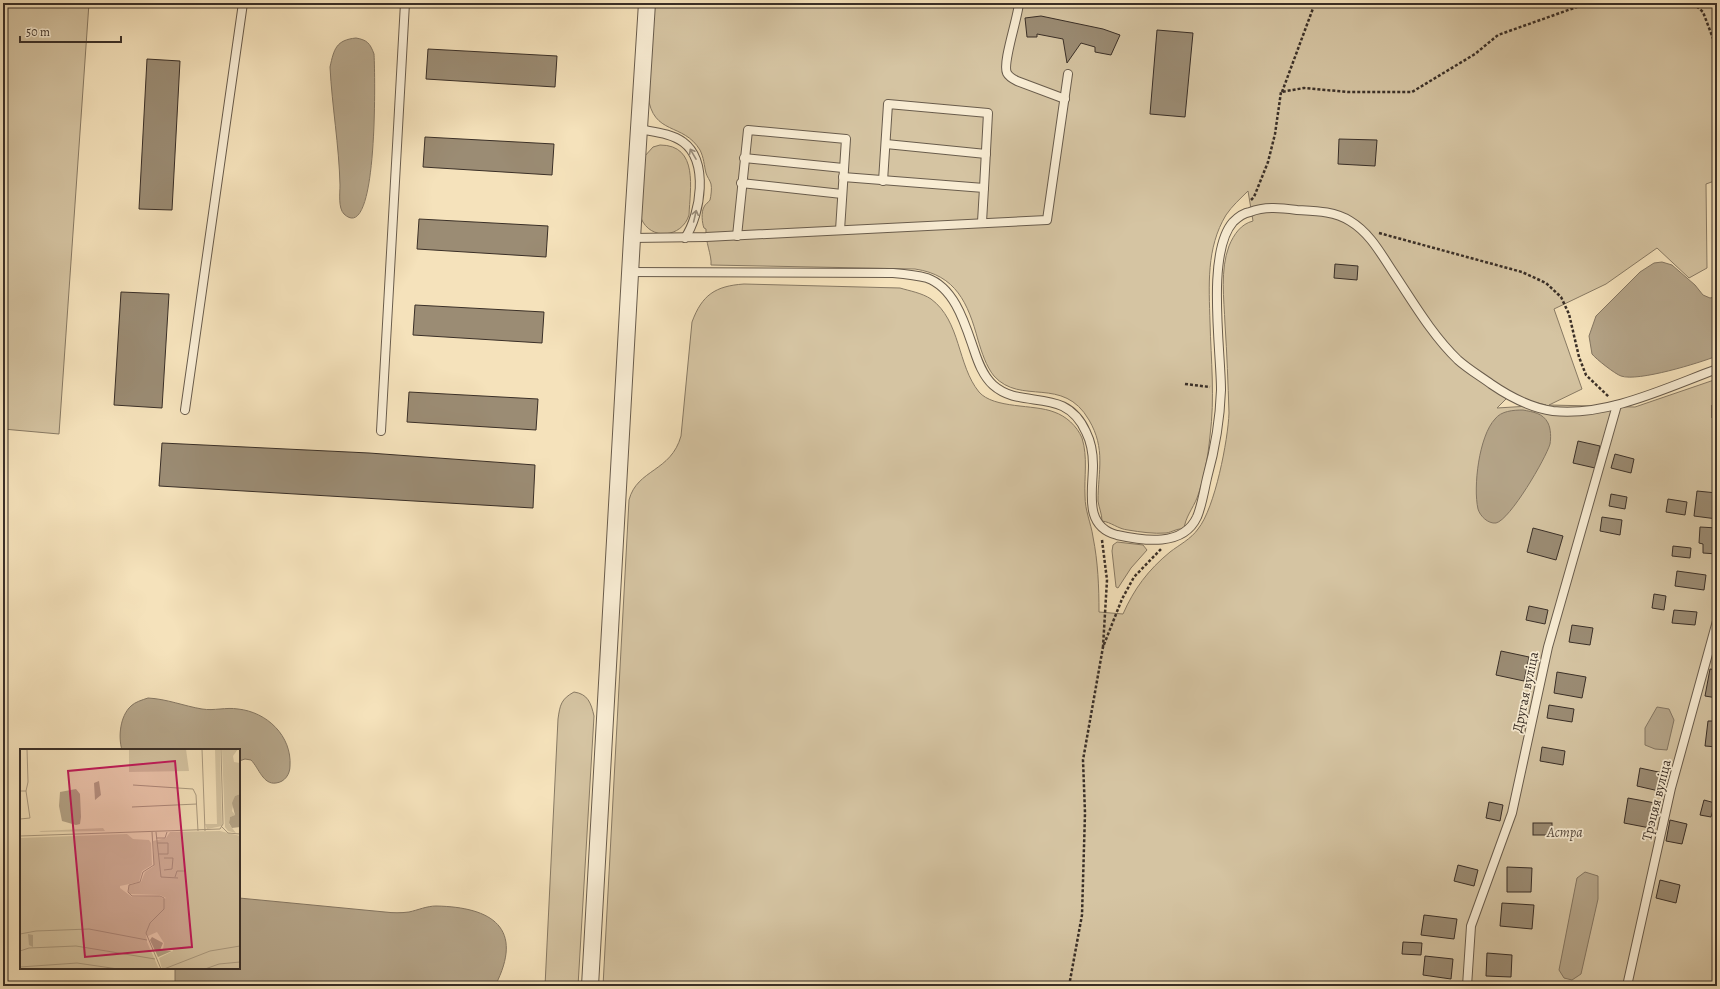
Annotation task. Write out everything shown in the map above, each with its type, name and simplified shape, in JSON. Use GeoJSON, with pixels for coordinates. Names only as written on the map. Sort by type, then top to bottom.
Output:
{"type":"FeatureCollection","features":[{"type":"Feature","properties":{"kind":"street"},"geometry":{"type":"LineString","coordinates":[[590,986],[630,272],[647,3]]}},
{"type":"Feature","properties":{"kind":"lane"},"geometry":{"type":"LineString","coordinates":[[185,410],[243,3]]}},
{"type":"Feature","properties":{"kind":"lane"},"geometry":{"type":"LineString","coordinates":[[381,431],[404,3]]}},
{"type":"Feature","properties":{"kind":"lane"},"geometry":{"type":"LineString","coordinates":[[1019,3],[1018,14],[1007,58],[1007,73],[1011,78],[1017,81],[1065,98]]}},
{"type":"Feature","properties":{"kind":"lane"},"geometry":{"type":"LineString","coordinates":[[632,238],[737,236],[982,222],[1047,220],[1068,74]]}},
{"type":"Feature","properties":{"kind":"lane"},"geometry":{"type":"LineString","coordinates":[[882,181],[888,104],[988,113],[982,222]]}},
{"type":"Feature","properties":{"kind":"lane"},"geometry":{"type":"LineString","coordinates":[[639,129],[672,136],[682,141],[696,157],[699,175],[697,205],[691,228],[685,238]]}},
{"type":"Feature","properties":{"kind":"lane"},"geometry":{"type":"LineString","coordinates":[[737,236],[741,184],[748,130],[846,139],[840,230]]}},
{"type":"Feature","properties":{"kind":"lane"},"geometry":{"type":"LineString","coordinates":[[886,144],[986,154]]}},
{"type":"Feature","properties":{"kind":"lane"},"geometry":{"type":"LineString","coordinates":[[744,158],[843,168]]}},
{"type":"Feature","properties":{"kind":"lane"},"geometry":{"type":"LineString","coordinates":[[843,177],[984,188]]}},
{"type":"Feature","properties":{"kind":"lane"},"geometry":{"type":"LineString","coordinates":[[741,184],[842,194]]}},
{"type":"Feature","properties":{"kind":"lane"},"geometry":{"type":"LineString","coordinates":[[630,272],[893,273],[915,275],[931,280],[945,290],[956,306],[966,325],[978,362],[994,386],[1004,392],[1016,396],[1059,404],[1080,420],[1087,433],[1092,449],[1093,465],[1091,497],[1095,517],[1108,531],[1121,536],[1158,540],[1180,536],[1189,529],[1196,519],[1215,446],[1220,419],[1221,388],[1218,315],[1219,265],[1221,249],[1226,234],[1234,221],[1248,212],[1264,208],[1280,208],[1330,212],[1350,220],[1361,229],[1375,245],[1433,331],[1460,362],[1509,396],[1530,405],[1551,411],[1579,411],[1617,405],[1717,369]]}},
{"type":"Feature","properties":{"kind":"lane","name":"Другая вуліца"},"geometry":{"type":"LineString","coordinates":[[1467,986],[1471,926],[1512,813],[1548,647],[1617,405]]}},
{"type":"Feature","properties":{"kind":"lane","name":"Трэцяя вуліца"},"geometry":{"type":"LineString","coordinates":[[1627,986],[1671,788],[1717,621]]}},
{"type":"Feature","properties":{"kind":"path"},"geometry":{"type":"LineString","coordinates":[[1249,203],[1254,197],[1268,162],[1275,134],[1282,92],[1316,3]]}},
{"type":"Feature","properties":{"kind":"path"},"geometry":{"type":"LineString","coordinates":[[1282,92],[1304,88],[1348,92],[1412,92],[1475,54],[1498,35],[1588,3]]}},
{"type":"Feature","properties":{"kind":"path"},"geometry":{"type":"LineString","coordinates":[[1693,3],[1702,12],[1717,49]]}},
{"type":"Feature","properties":{"kind":"path"},"geometry":{"type":"LineString","coordinates":[[1361,229],[1522,272],[1546,283],[1560,297],[1569,314],[1579,357],[1586,375],[1617,405]]}},
{"type":"Feature","properties":{"kind":"path"},"geometry":{"type":"LineString","coordinates":[[1184,384],[1198,386]]}},
{"type":"Feature","properties":{"kind":"path"},"geometry":{"type":"LineString","coordinates":[[1069,986],[1082,915],[1085,813],[1083,760],[1103,647],[1107,580],[1101,536],[1095,517]]}},
{"type":"Feature","properties":{"kind":"path"},"geometry":{"type":"LineString","coordinates":[[1103,647],[1122,600],[1134,577],[1162,548],[1180,536]]}},
{"type":"Feature","properties":{"kind":"green space"},"geometry":{"type":"Polygon","coordinates":[[[3,3],[89,3],[59,434],[3,429],[3,3]]]}},
{"type":"Feature","properties":{"kind":"green space","name":"Астра"},"geometry":{"type":"Polygon","coordinates":[[[653,3],[1717,3],[1717,180],[1706,184],[1707,268],[1689,278],[1657,248],[1606,284],[1554,309],[1582,389],[1549,405],[1635,407],[1717,379],[1717,986],[603,986],[629,500],[633,490],[639,482],[670,457],[681,436],[692,322],[700,305],[705,299],[717,290],[744,284],[900,288],[931,299],[941,308],[948,319],[954,331],[966,369],[979,392],[994,401],[1004,404],[1046,410],[1058,414],[1071,422],[1077,429],[1082,438],[1085,452],[1085,501],[1095,546],[1099,612],[1123,614],[1142,580],[1162,559],[1195,533],[1210,506],[1220,473],[1229,413],[1223,295],[1224,265],[1233,237],[1241,227],[1253,221],[1248,191],[1226,215],[1215,241],[1212,254],[1209,295],[1212,408],[1208,452],[1202,483],[1197,498],[1187,517],[1184,529],[1161,533],[1147,533],[1124,529],[1102,521],[1098,501],[1100,460],[1098,441],[1089,420],[1079,406],[1067,398],[1055,394],[1017,389],[1005,385],[994,376],[984,359],[970,314],[958,293],[941,277],[929,272],[915,269],[711,265],[702,212],[705,205],[710,200],[711,183],[706,173],[700,150],[693,141],[685,135],[670,128],[656,117],[651,109],[648,96],[653,3]],[[1509,396],[1497,408],[1546,405],[1509,396]]]}},
{"type":"Feature","properties":{"kind":"green space"},"geometry":{"type":"Polygon","coordinates":[[[660,145],[672,147],[681,152],[687,160],[691,181],[689,215],[685,223],[680,228],[666,234],[651,230],[645,225],[641,218],[644,157],[653,147],[660,145]]]}},
{"type":"Feature","properties":{"kind":"green space"},"geometry":{"type":"Polygon","coordinates":[[[1117,542],[1143,545],[1147,550],[1131,568],[1118,588],[1116,587],[1112,551],[1113,545],[1117,542]]]}},
{"type":"Feature","properties":{"kind":"green space"},"geometry":{"type":"Polygon","coordinates":[[[574,692],[586,697],[592,707],[594,716],[578,986],[545,986],[558,719],[562,703],[566,697],[574,692]]]}},
{"type":"Feature","properties":{"kind":"shaded area"},"geometry":{"type":"Polygon","coordinates":[[[356,38],[368,43],[374,54],[375,90],[369,182],[364,205],[355,217],[344,214],[340,204],[338,155],[330,67],[337,46],[344,41],[356,38]]]}},
{"type":"Feature","properties":{"kind":"shaded area"},"geometry":{"type":"Polygon","coordinates":[[[1717,194],[1717,275],[1714,256],[1717,194]]]}},
{"type":"Feature","properties":{"kind":"shaded area"},"geometry":{"type":"Polygon","coordinates":[[[1662,262],[1672,265],[1695,285],[1703,295],[1710,298],[1717,295],[1717,356],[1683,367],[1654,374],[1629,377],[1621,376],[1592,354],[1589,336],[1596,316],[1640,272],[1654,263],[1662,262]]]}},
{"type":"Feature","properties":{"kind":"shaded area"},"geometry":{"type":"Polygon","coordinates":[[[1515,410],[1523,410],[1537,414],[1546,420],[1549,425],[1551,436],[1550,444],[1527,488],[1510,511],[1502,519],[1496,523],[1493,523],[1485,519],[1478,509],[1476,488],[1481,449],[1489,427],[1500,414],[1515,410]]]}},
{"type":"Feature","properties":{"kind":"shaded area"},"geometry":{"type":"Polygon","coordinates":[[[148,698],[202,709],[238,709],[259,715],[276,727],[287,745],[290,755],[288,775],[282,781],[276,783],[272,783],[264,779],[251,760],[245,759],[240,761],[240,749],[122,749],[120,733],[124,715],[127,710],[139,701],[148,698]]]}},
{"type":"Feature","properties":{"kind":"shaded area"},"geometry":{"type":"Polygon","coordinates":[[[1657,707],[1669,709],[1674,720],[1667,750],[1655,749],[1645,745],[1645,728],[1657,707]]]}},
{"type":"Feature","properties":{"kind":"shaded area"},"geometry":{"type":"Polygon","coordinates":[[[1585,872],[1598,876],[1598,899],[1581,974],[1572,980],[1564,978],[1559,970],[1577,878],[1585,872]]]}},
{"type":"Feature","properties":{"kind":"shaded area"},"geometry":{"type":"Polygon","coordinates":[[[240,898],[391,913],[409,912],[436,906],[456,907],[487,916],[498,925],[504,935],[506,949],[503,966],[495,986],[175,986],[175,969],[240,969],[240,898]]]}},
{"type":"Feature","properties":{"kind":"building"},"geometry":{"type":"Polygon","coordinates":[[[1041,16],[1103,29],[1120,35],[1111,55],[1095,52],[1095,47],[1081,43],[1067,63],[1063,39],[1037,34],[1037,37],[1027,37],[1025,18],[1041,16]]]}},
{"type":"Feature","properties":{"kind":"building"},"geometry":{"type":"Polygon","coordinates":[[[1157,30],[1193,33],[1185,117],[1150,114],[1157,30]]]}},
{"type":"Feature","properties":{"kind":"building"},"geometry":{"type":"Polygon","coordinates":[[[428,49],[557,56],[555,87],[426,79],[428,49]]]}},
{"type":"Feature","properties":{"kind":"building"},"geometry":{"type":"Polygon","coordinates":[[[147,59],[180,61],[172,210],[139,209],[147,59]]]}},
{"type":"Feature","properties":{"kind":"building"},"geometry":{"type":"Polygon","coordinates":[[[425,137],[554,144],[552,175],[423,167],[425,137]]]}},
{"type":"Feature","properties":{"kind":"building"},"geometry":{"type":"Polygon","coordinates":[[[1339,139],[1377,140],[1375,166],[1338,164],[1339,139]]]}},
{"type":"Feature","properties":{"kind":"building"},"geometry":{"type":"Polygon","coordinates":[[[419,219],[548,226],[546,257],[417,249],[419,219]]]}},
{"type":"Feature","properties":{"kind":"building"},"geometry":{"type":"Polygon","coordinates":[[[1335,264],[1358,266],[1357,280],[1334,278],[1335,264]]]}},
{"type":"Feature","properties":{"kind":"building"},"geometry":{"type":"Polygon","coordinates":[[[121,292],[169,294],[162,408],[114,405],[121,292]]]}},
{"type":"Feature","properties":{"kind":"building"},"geometry":{"type":"Polygon","coordinates":[[[415,305],[544,312],[542,343],[413,335],[415,305]]]}},
{"type":"Feature","properties":{"kind":"building"},"geometry":{"type":"Polygon","coordinates":[[[409,392],[538,399],[536,430],[407,422],[409,392]]]}},
{"type":"Feature","properties":{"kind":"building"},"geometry":{"type":"Polygon","coordinates":[[[1712,405],[1717,406],[1717,418],[1712,418],[1712,405]]]}},
{"type":"Feature","properties":{"kind":"building"},"geometry":{"type":"Polygon","coordinates":[[[1578,441],[1600,446],[1595,468],[1573,463],[1578,441]]]}},
{"type":"Feature","properties":{"kind":"building"},"geometry":{"type":"Polygon","coordinates":[[[162,443],[369,453],[535,465],[533,508],[159,486],[162,443]]]}},
{"type":"Feature","properties":{"kind":"building"},"geometry":{"type":"Polygon","coordinates":[[[1716,444],[1717,470],[1714,470],[1716,444]]]}},
{"type":"Feature","properties":{"kind":"building"},"geometry":{"type":"Polygon","coordinates":[[[1615,454],[1634,459],[1631,473],[1611,468],[1615,454]]]}},
{"type":"Feature","properties":{"kind":"building"},"geometry":{"type":"Polygon","coordinates":[[[1697,491],[1717,493],[1717,519],[1694,516],[1697,491]]]}},
{"type":"Feature","properties":{"kind":"building"},"geometry":{"type":"Polygon","coordinates":[[[1611,494],[1627,497],[1625,509],[1609,506],[1611,494]]]}},
{"type":"Feature","properties":{"kind":"building"},"geometry":{"type":"Polygon","coordinates":[[[1668,499],[1687,502],[1685,515],[1666,512],[1668,499]]]}},
{"type":"Feature","properties":{"kind":"building"},"geometry":{"type":"Polygon","coordinates":[[[1602,517],[1622,520],[1620,535],[1600,531],[1602,517]]]}},
{"type":"Feature","properties":{"kind":"building"},"geometry":{"type":"Polygon","coordinates":[[[1700,527],[1717,528],[1717,554],[1703,553],[1703,544],[1699,543],[1700,527]]]}},
{"type":"Feature","properties":{"kind":"building"},"geometry":{"type":"Polygon","coordinates":[[[1533,528],[1563,536],[1556,560],[1527,552],[1533,528]]]}},
{"type":"Feature","properties":{"kind":"building"},"geometry":{"type":"Polygon","coordinates":[[[1673,546],[1691,548],[1690,558],[1672,556],[1673,546]]]}},
{"type":"Feature","properties":{"kind":"building"},"geometry":{"type":"Polygon","coordinates":[[[1677,571],[1706,575],[1704,590],[1675,586],[1677,571]]]}},
{"type":"Feature","properties":{"kind":"building"},"geometry":{"type":"Polygon","coordinates":[[[1654,594],[1666,596],[1664,610],[1652,608],[1654,594]]]}},
{"type":"Feature","properties":{"kind":"building"},"geometry":{"type":"Polygon","coordinates":[[[1529,606],[1548,610],[1545,624],[1526,620],[1529,606]]]}},
{"type":"Feature","properties":{"kind":"building"},"geometry":{"type":"Polygon","coordinates":[[[1674,610],[1697,612],[1695,625],[1672,623],[1674,610]]]}},
{"type":"Feature","properties":{"kind":"building"},"geometry":{"type":"Polygon","coordinates":[[[1572,625],[1593,628],[1590,645],[1569,642],[1572,625]]]}},
{"type":"Feature","properties":{"kind":"building"},"geometry":{"type":"Polygon","coordinates":[[[1501,651],[1529,657],[1524,681],[1496,675],[1501,651]]]}},
{"type":"Feature","properties":{"kind":"building"},"geometry":{"type":"Polygon","coordinates":[[[1710,669],[1717,670],[1717,698],[1705,696],[1710,669]]]}},
{"type":"Feature","properties":{"kind":"building"},"geometry":{"type":"Polygon","coordinates":[[[1557,672],[1586,677],[1582,698],[1554,693],[1557,672]]]}},
{"type":"Feature","properties":{"kind":"building"},"geometry":{"type":"Polygon","coordinates":[[[1549,705],[1574,709],[1572,722],[1547,718],[1549,705]]]}},
{"type":"Feature","properties":{"kind":"building"},"geometry":{"type":"Polygon","coordinates":[[[1708,721],[1717,721],[1717,747],[1705,746],[1708,721]]]}},
{"type":"Feature","properties":{"kind":"building"},"geometry":{"type":"Polygon","coordinates":[[[1542,747],[1565,751],[1563,765],[1540,761],[1542,747]]]}},
{"type":"Feature","properties":{"kind":"building"},"geometry":{"type":"Polygon","coordinates":[[[1640,768],[1663,773],[1659,791],[1637,786],[1640,768]]]}},
{"type":"Feature","properties":{"kind":"building"},"geometry":{"type":"Polygon","coordinates":[[[1628,798],[1655,803],[1650,828],[1624,823],[1628,798]]]}},
{"type":"Feature","properties":{"kind":"building"},"geometry":{"type":"Polygon","coordinates":[[[1704,800],[1715,803],[1711,817],[1700,815],[1704,800]]]}},
{"type":"Feature","properties":{"kind":"building"},"geometry":{"type":"Polygon","coordinates":[[[1489,802],[1503,805],[1500,821],[1486,818],[1489,802]]]}},
{"type":"Feature","properties":{"kind":"building"},"geometry":{"type":"Polygon","coordinates":[[[1670,820],[1687,824],[1682,844],[1666,841],[1670,820]]]}},
{"type":"Feature","properties":{"kind":"building"},"geometry":{"type":"Polygon","coordinates":[[[1533,823],[1552,823],[1552,835],[1533,835],[1533,823]]]}},
{"type":"Feature","properties":{"kind":"building"},"geometry":{"type":"Polygon","coordinates":[[[1458,865],[1478,870],[1474,886],[1454,881],[1458,865]]]}},
{"type":"Feature","properties":{"kind":"building"},"geometry":{"type":"Polygon","coordinates":[[[1507,867],[1532,868],[1531,892],[1507,892],[1507,867]]]}},
{"type":"Feature","properties":{"kind":"building"},"geometry":{"type":"Polygon","coordinates":[[[1660,880],[1680,885],[1676,903],[1656,898],[1660,880]]]}},
{"type":"Feature","properties":{"kind":"building"},"geometry":{"type":"Polygon","coordinates":[[[1502,903],[1534,905],[1532,929],[1500,926],[1502,903]]]}},
{"type":"Feature","properties":{"kind":"building"},"geometry":{"type":"Polygon","coordinates":[[[1424,915],[1457,919],[1454,939],[1421,935],[1424,915]]]}},
{"type":"Feature","properties":{"kind":"building"},"geometry":{"type":"Polygon","coordinates":[[[1403,942],[1422,943],[1421,955],[1402,954],[1403,942]]]}},
{"type":"Feature","properties":{"kind":"building"},"geometry":{"type":"Polygon","coordinates":[[[1487,953],[1512,955],[1511,977],[1486,976],[1487,953]]]}},
{"type":"Feature","properties":{"kind":"building"},"geometry":{"type":"Polygon","coordinates":[[[1425,956],[1453,959],[1451,979],[1423,975],[1425,956]]]}}]}
